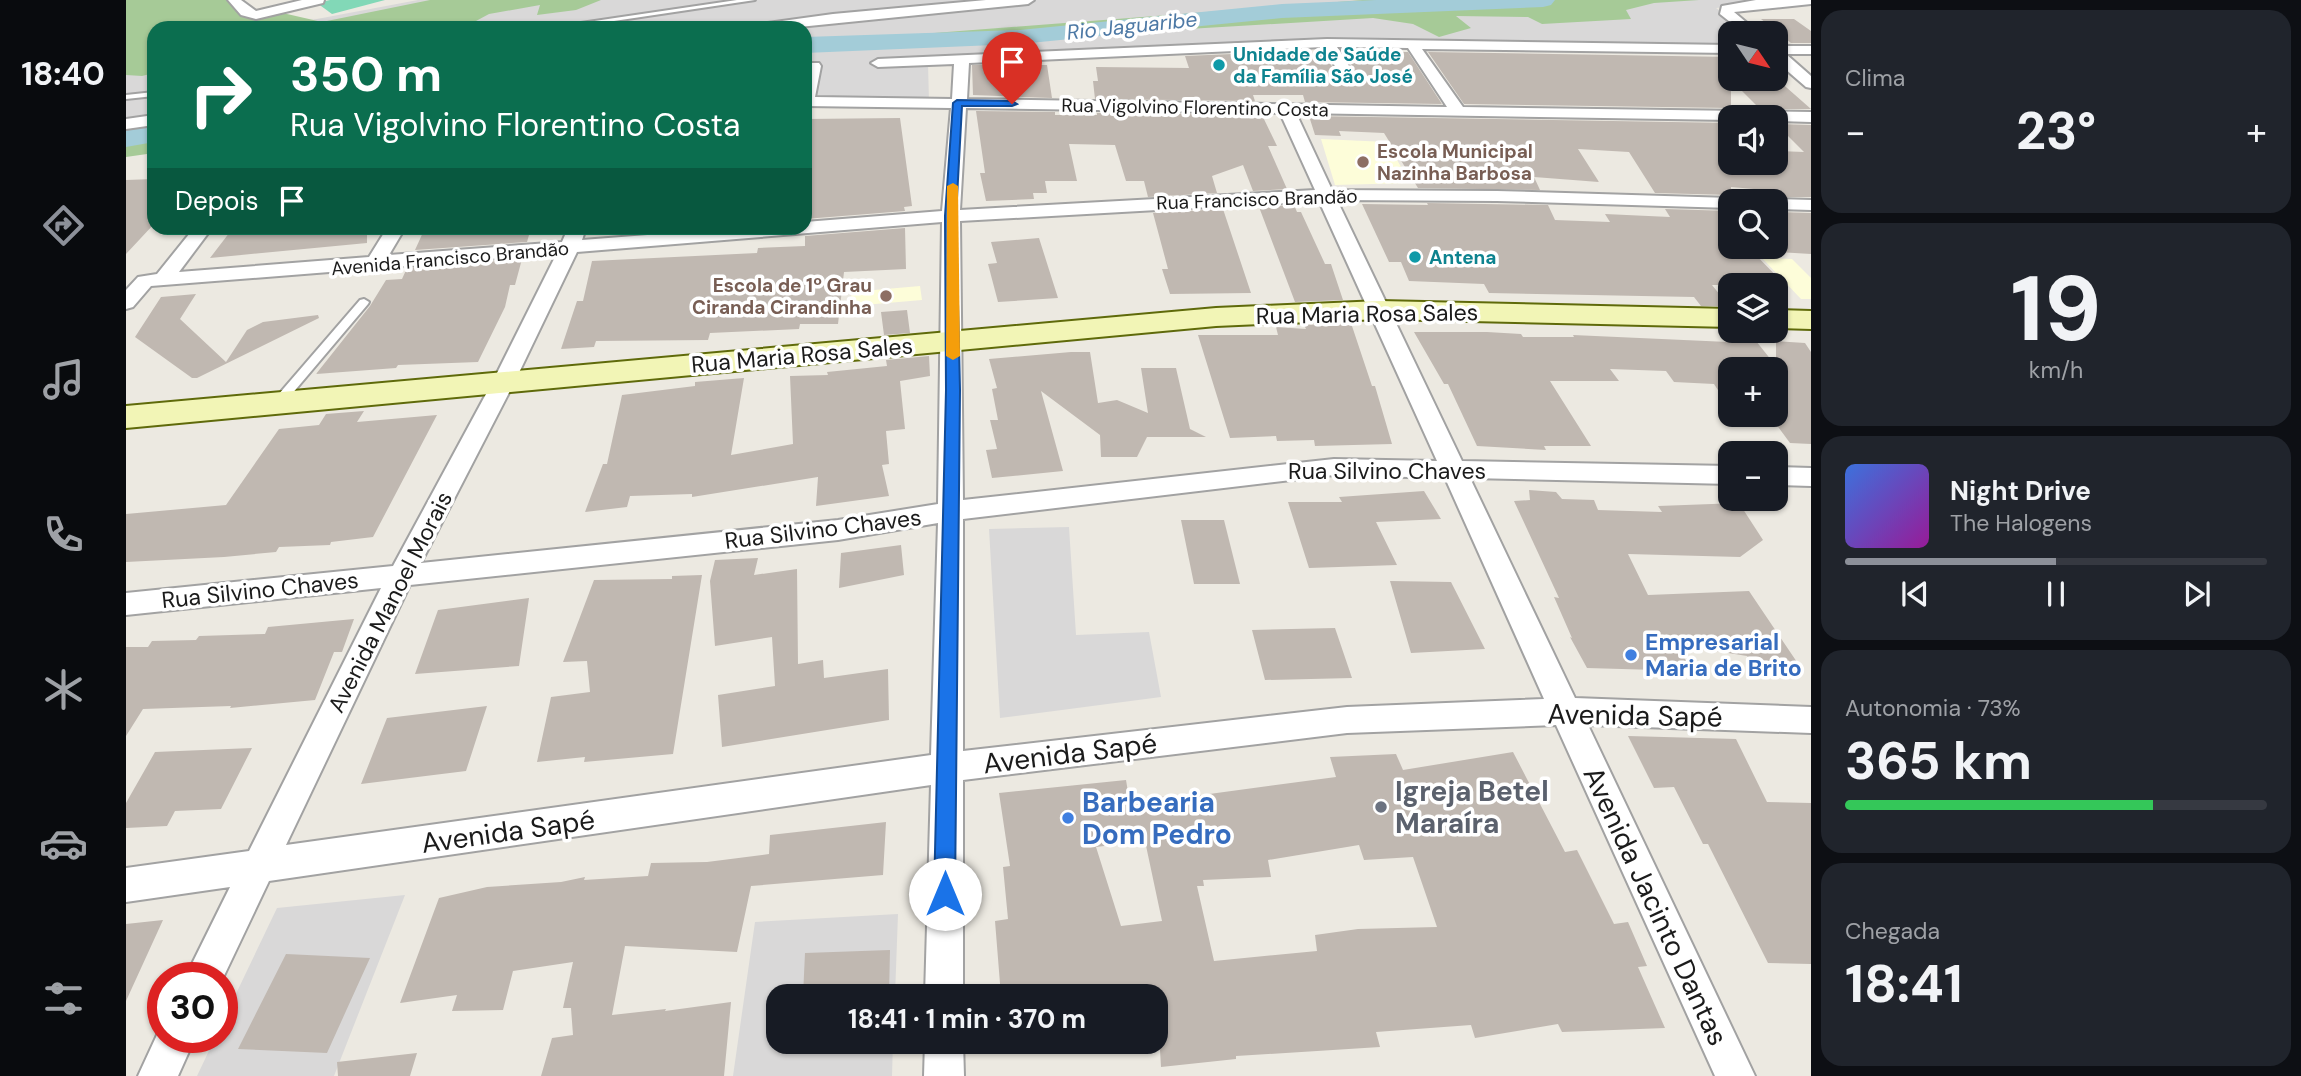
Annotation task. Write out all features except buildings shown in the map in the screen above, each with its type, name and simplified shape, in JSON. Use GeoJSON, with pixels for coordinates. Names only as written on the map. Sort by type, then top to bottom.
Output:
{"type":"FeatureCollection","features":[{"type":"Feature","properties":{"kind":"main road","name":"Rua Maria Rosa Sales"},"geometry":{"type":"LineString","coordinates":[[126,417],[1203,318],[1380,310],[1718,318]]}},
{"type":"Feature","properties":{"kind":"main road"},"geometry":{"type":"LineString","coordinates":[[1788,319],[1811,320]]}},
{"type":"Feature","properties":{"kind":"street"},"geometry":{"type":"LineString","coordinates":[[234,0],[249,14],[271,12],[318,0]]}},
{"type":"Feature","properties":{"kind":"street"},"geometry":{"type":"LineString","coordinates":[[869,0],[876,13]]}},
{"type":"Feature","properties":{"kind":"street"},"geometry":{"type":"LineString","coordinates":[[812,21],[1028,0]]}},
{"type":"Feature","properties":{"kind":"street"},"geometry":{"type":"LineString","coordinates":[[1736,21],[1726,11],[1735,7],[1811,0]]}},
{"type":"Feature","properties":{"kind":"street"},"geometry":{"type":"LineString","coordinates":[[1327,43],[1347,74]]}},
{"type":"Feature","properties":{"kind":"street"},"geometry":{"type":"LineString","coordinates":[[877,63],[1327,43],[1718,49]]}},
{"type":"Feature","properties":{"kind":"street"},"geometry":{"type":"LineString","coordinates":[[1412,44],[1459,112]]}},
{"type":"Feature","properties":{"kind":"street"},"geometry":{"type":"LineString","coordinates":[[1788,51],[1811,50]]}},
{"type":"Feature","properties":{"kind":"street"},"geometry":{"type":"LineString","coordinates":[[944,984],[953,341],[951,216],[962,60]]}},
{"type":"Feature","properties":{"kind":"street"},"geometry":{"type":"LineString","coordinates":[[1788,62],[1811,84]]}},
{"type":"Feature","properties":{"kind":"street"},"geometry":{"type":"LineString","coordinates":[[812,75],[814,66]]}},
{"type":"Feature","properties":{"kind":"street","name":"Rua Vigolvino Florentino Costa"},"geometry":{"type":"LineString","coordinates":[[812,101],[1811,117]]}},
{"type":"Feature","properties":{"kind":"street","name":"Avenida Jacinto Dantas"},"geometry":{"type":"LineString","coordinates":[[1285,107],[1735,1076]]}},
{"type":"Feature","properties":{"kind":"street"},"geometry":{"type":"LineString","coordinates":[[126,124],[147,121]]}},
{"type":"Feature","properties":{"kind":"street","name":"Rua Francisco Brandão"},"geometry":{"type":"LineString","coordinates":[[951,216],[1325,195],[1718,203]]}},
{"type":"Feature","properties":{"kind":"street"},"geometry":{"type":"LineString","coordinates":[[1788,204],[1811,205]]}},
{"type":"Feature","properties":{"kind":"street","name":"Avenida Francisco Brandão"},"geometry":{"type":"LineString","coordinates":[[812,228],[951,216]]}},
{"type":"Feature","properties":{"kind":"street"},"geometry":{"type":"LineString","coordinates":[[126,303],[145,281],[195,235]]}},
{"type":"Feature","properties":{"kind":"street"},"geometry":{"type":"LineString","coordinates":[[374,265],[392,235]]}},
{"type":"Feature","properties":{"kind":"street","name":"Avenida Manoel Morais"},"geometry":{"type":"LineString","coordinates":[[212,962],[401,576],[503,383],[574,235]]}},
{"type":"Feature","properties":{"kind":"street","name":"Avenida Francisco Brandão"},"geometry":{"type":"LineString","coordinates":[[145,281],[731,235]]}},
{"type":"Feature","properties":{"kind":"street","name":"Rua Silvino Chaves"},"geometry":{"type":"LineString","coordinates":[[126,604],[838,530],[951,511],[1334,467],[1718,475]]}},
{"type":"Feature","properties":{"kind":"street"},"geometry":{"type":"LineString","coordinates":[[1788,476],[1811,477]]}},
{"type":"Feature","properties":{"kind":"street","name":"Avenida Sapé"},"geometry":{"type":"LineString","coordinates":[[126,885],[945,768],[1348,720],[1565,711],[1811,720]]}},
{"type":"Feature","properties":{"kind":"street"},"geometry":{"type":"LineString","coordinates":[[158,1076],[169,1053]]}},
{"type":"Feature","properties":{"kind":"street"},"geometry":{"type":"LineString","coordinates":[[944,1054],[944,1076]]}},
{"type":"Feature","properties":{"kind":"lane"},"geometry":{"type":"LineString","coordinates":[[601,21],[752,0]]}},
{"type":"Feature","properties":{"kind":"lane"},"geometry":{"type":"LineString","coordinates":[[126,97],[147,95]]}},
{"type":"Feature","properties":{"kind":"lane"},"geometry":{"type":"LineString","coordinates":[[276,405],[364,302]]}},
{"type":"Feature","properties":{"kind":"shaded area"},"geometry":{"type":"Polygon","coordinates":[[[418,0],[1789,0],[1716,8],[1734,21],[1718,21],[1718,46],[1416,42],[928,63],[929,102],[812,107],[812,21],[306,21],[418,0]]]}},
{"type":"Feature","properties":{"kind":"shaded area"},"geometry":{"type":"Polygon","coordinates":[[[147,44],[147,143],[126,147],[126,47],[147,44]]]}},
{"type":"Feature","properties":{"kind":"shaded area","name":"Escola Municipal Nazinha Barbosa"},"geometry":{"type":"Polygon","coordinates":[[[1321,139],[1387,142],[1410,183],[1335,185],[1321,139]]]}},
{"type":"Feature","properties":{"kind":"shaded area"},"geometry":{"type":"Polygon","coordinates":[[[1763,259],[1792,259],[1811,278],[1811,299],[1801,299],[1788,285],[1788,273],[1776,273],[1763,259]]]}},
{"type":"Feature","properties":{"kind":"shaded area","name":"Escola de 1º Grau Ciranda Cirandinha"},"geometry":{"type":"Polygon","coordinates":[[[920,286],[922,300],[852,306],[851,292],[920,286]]]}},
{"type":"Feature","properties":{"kind":"shaded area"},"geometry":{"type":"Polygon","coordinates":[[[1069,527],[1076,635],[1149,632],[1161,697],[1000,718],[989,529],[1069,527]]]}},
{"type":"Feature","properties":{"kind":"shaded area"},"geometry":{"type":"Polygon","coordinates":[[[405,895],[334,1076],[197,1076],[208,1053],[238,1053],[238,990],[277,908],[405,895]]]}},
{"type":"Feature","properties":{"kind":"shaded area"},"geometry":{"type":"Polygon","coordinates":[[[898,914],[895,984],[766,984],[766,1054],[893,1054],[892,1076],[733,1076],[755,922],[898,914]]]}},
{"type":"Feature","properties":{"kind":"green space"},"geometry":{"type":"Polygon","coordinates":[[[126,0],[234,0],[256,14],[287,14],[318,21],[147,21],[147,75],[126,75],[126,0]]]}},
{"type":"Feature","properties":{"kind":"green space"},"geometry":{"type":"Polygon","coordinates":[[[330,0],[385,0],[332,14],[317,3],[330,0]]]}},
{"type":"Feature","properties":{"kind":"green space"},"geometry":{"type":"Polygon","coordinates":[[[430,0],[601,0],[576,10],[537,15],[540,5],[489,14],[476,21],[327,21],[430,0]]]}},
{"type":"Feature","properties":{"kind":"green space"},"geometry":{"type":"Polygon","coordinates":[[[1363,0],[1699,0],[1654,3],[1626,10],[1631,19],[1542,24],[1528,17],[1456,16],[1471,28],[1439,37],[1413,24],[1373,18],[812,52],[812,42],[1363,0]]]}},
{"type":"Feature","properties":{"kind":"green space"},"geometry":{"type":"Polygon","coordinates":[[[147,132],[147,154],[126,157],[126,135],[147,132]]]}},
{"type":"Feature","properties":{"kind":"waterway","name":"Rio Jaguaribe"},"geometry":{"type":"LineString","coordinates":[[812,45],[1020,37],[1282,11],[1543,0]]}},
{"type":"Feature","properties":{"kind":"waterway","name":"Rio Jaguaribe"},"geometry":{"type":"LineString","coordinates":[[126,138],[147,134]]}},
{"type":"Feature","properties":{"kind":"slow traffic"},"geometry":{"type":"LineString","coordinates":[[953,186],[953,356]]}},
{"type":"Feature","properties":{"kind":"place","name":"Unidade de Saúde da Família São José"},"geometry":{"type":"Point","coordinates":[1219,65]}},
{"type":"Feature","properties":{"kind":"place","name":"Escola Municipal Nazinha Barbosa"},"geometry":{"type":"Point","coordinates":[1363,162]}},
{"type":"Feature","properties":{"kind":"place","name":"Antena"},"geometry":{"type":"Point","coordinates":[1415,257]}},
{"type":"Feature","properties":{"kind":"place","name":"Escola de 1º Grau Ciranda Cirandinha"},"geometry":{"type":"Point","coordinates":[886,296]}},
{"type":"Feature","properties":{"kind":"place","name":"Empresarial Maria de Brito"},"geometry":{"type":"Point","coordinates":[1631,655]}},
{"type":"Feature","properties":{"kind":"place","name":"Igreja Betel Maraíra"},"geometry":{"type":"Point","coordinates":[1381,807]}},
{"type":"Feature","properties":{"kind":"place","name":"Barbearia Dom Pedro"},"geometry":{"type":"Point","coordinates":[1068,818]}},
{"type":"Feature","properties":{"kind":"route"},"geometry":{"type":"LineString","coordinates":[[945,894],[953,390],[951,216],[957,103],[1012,104]]}}]}
